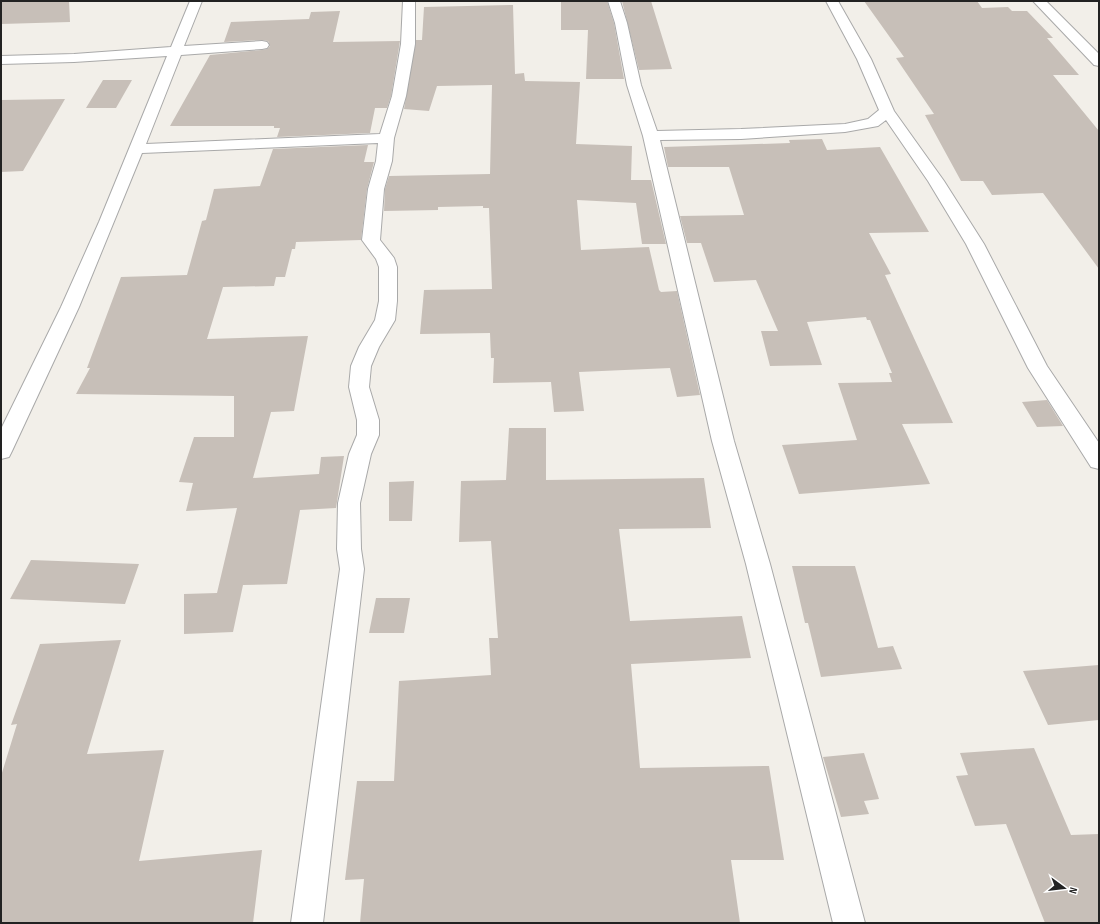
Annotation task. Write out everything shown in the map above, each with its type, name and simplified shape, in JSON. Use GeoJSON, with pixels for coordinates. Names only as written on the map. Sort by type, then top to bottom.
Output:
{"type":"FeatureCollection","features":[{"type":"Feature","properties":{"kind":"street"},"geometry":{"type":"LineString","coordinates":[[1,451],[70,307],[108,222],[175,50],[196,1]]}},
{"type":"Feature","properties":{"kind":"street"},"geometry":{"type":"LineString","coordinates":[[307,923],[352,569],[349,549],[349,503],[360,454],[368,435],[368,420],[359,387],[360,366],[385,320],[388,301],[388,267],[385,258],[371,240],[376,190],[384,161],[386,138],[399,96],[408,44],[409,1]]}},
{"type":"Feature","properties":{"kind":"street"},"geometry":{"type":"LineString","coordinates":[[614,1],[621,23],[634,85],[651,136],[723,441],[758,564],[849,923]]}},
{"type":"Feature","properties":{"kind":"street"},"geometry":{"type":"LineString","coordinates":[[832,1],[864,59],[873,83],[887,111],[936,181],[975,244],[1038,368],[1099,461]]}},
{"type":"Feature","properties":{"kind":"street"},"geometry":{"type":"LineString","coordinates":[[1039,1],[1099,62]]}},
{"type":"Feature","properties":{"kind":"street"},"geometry":{"type":"LineString","coordinates":[[1,60],[74,58],[262,45]]}},
{"type":"Feature","properties":{"kind":"street"},"geometry":{"type":"LineString","coordinates":[[651,136],[741,134],[845,128],[872,123],[887,111]]}},
{"type":"Feature","properties":{"kind":"street"},"geometry":{"type":"LineString","coordinates":[[136,149],[386,138]]}},
{"type":"Feature","properties":{"kind":"building"},"geometry":{"type":"Polygon","coordinates":[[[1,1],[69,1],[70,22],[1,24],[1,1]]]}},
{"type":"Feature","properties":{"kind":"building"},"geometry":{"type":"Polygon","coordinates":[[[561,1],[607,1],[614,23],[624,79],[586,79],[588,30],[561,30],[561,1]]]}},
{"type":"Feature","properties":{"kind":"building"},"geometry":{"type":"Polygon","coordinates":[[[622,1],[651,1],[672,69],[639,70],[622,1]]]}},
{"type":"Feature","properties":{"kind":"building"},"geometry":{"type":"Polygon","coordinates":[[[864,1],[977,1],[982,8],[1008,7],[1012,11],[1027,11],[1053,38],[1047,38],[1079,75],[1053,75],[1099,131],[1099,269],[1043,193],[992,195],[983,181],[961,181],[925,115],[934,114],[896,58],[904,57],[864,1]]]}},
{"type":"Feature","properties":{"kind":"building"},"geometry":{"type":"Polygon","coordinates":[[[513,5],[515,74],[524,73],[525,81],[580,82],[576,144],[632,146],[631,180],[651,180],[666,244],[642,244],[636,203],[577,200],[581,250],[649,247],[659,290],[661,292],[677,291],[700,395],[677,397],[670,368],[579,372],[584,411],[554,412],[551,382],[493,383],[494,358],[491,358],[490,333],[420,334],[424,290],[492,289],[489,208],[483,208],[483,206],[438,207],[438,210],[384,211],[385,189],[389,176],[490,174],[492,85],[437,86],[429,111],[404,109],[416,40],[422,40],[424,7],[513,5]]]}},
{"type":"Feature","properties":{"kind":"building"},"geometry":{"type":"Polygon","coordinates":[[[340,11],[333,42],[400,41],[391,96],[387,108],[375,108],[370,133],[277,137],[280,128],[274,128],[274,126],[170,126],[210,55],[262,50],[267,49],[270,46],[268,41],[262,40],[224,42],[231,22],[309,19],[311,12],[340,11]]]}},
{"type":"Feature","properties":{"kind":"building"},"geometry":{"type":"Polygon","coordinates":[[[103,80],[132,80],[116,108],[86,108],[103,80]]]}},
{"type":"Feature","properties":{"kind":"building"},"geometry":{"type":"Polygon","coordinates":[[[65,99],[23,171],[1,172],[1,100],[65,99]]]}},
{"type":"Feature","properties":{"kind":"building"},"geometry":{"type":"Polygon","coordinates":[[[822,139],[827,150],[880,147],[929,232],[869,233],[891,274],[885,275],[953,423],[902,424],[930,484],[799,494],[782,445],[857,440],[838,383],[892,382],[889,373],[892,373],[870,320],[867,320],[866,317],[807,322],[822,365],[770,366],[761,331],[778,331],[756,280],[714,282],[701,243],[687,243],[680,216],[744,215],[729,167],[668,167],[664,147],[790,143],[789,140],[822,139]]]}},
{"type":"Feature","properties":{"kind":"building"},"geometry":{"type":"Polygon","coordinates":[[[368,145],[364,162],[374,162],[367,189],[361,240],[296,242],[295,249],[292,249],[285,277],[276,277],[274,286],[223,287],[207,339],[308,336],[294,411],[271,412],[253,478],[319,474],[321,457],[344,456],[336,508],[300,510],[287,584],[243,585],[233,632],[184,634],[184,594],[217,593],[237,508],[186,511],[193,483],[179,482],[194,437],[234,437],[234,396],[76,394],[90,368],[87,368],[121,277],[187,275],[202,221],[206,220],[214,189],[260,186],[273,149],[368,145]]]}},
{"type":"Feature","properties":{"kind":"building"},"geometry":{"type":"Polygon","coordinates":[[[1047,400],[1063,426],[1037,427],[1022,402],[1047,400]]]}},
{"type":"Feature","properties":{"kind":"building"},"geometry":{"type":"Polygon","coordinates":[[[509,428],[546,428],[546,480],[704,478],[711,528],[619,529],[630,621],[742,616],[751,658],[631,664],[640,768],[769,766],[784,860],[731,860],[740,923],[360,923],[364,879],[345,880],[357,781],[394,781],[399,681],[491,675],[489,638],[498,638],[491,541],[459,542],[461,481],[506,480],[509,428]]]}},
{"type":"Feature","properties":{"kind":"building"},"geometry":{"type":"Polygon","coordinates":[[[414,481],[412,521],[389,521],[389,482],[414,481]]]}},
{"type":"Feature","properties":{"kind":"building"},"geometry":{"type":"Polygon","coordinates":[[[31,560],[139,564],[125,604],[10,599],[31,560]]]}},
{"type":"Feature","properties":{"kind":"building"},"geometry":{"type":"Polygon","coordinates":[[[792,566],[855,566],[878,648],[893,646],[902,669],[821,677],[808,623],[805,623],[792,566]]]}},
{"type":"Feature","properties":{"kind":"building"},"geometry":{"type":"Polygon","coordinates":[[[376,598],[410,598],[404,633],[369,633],[376,598]]]}},
{"type":"Feature","properties":{"kind":"building"},"geometry":{"type":"Polygon","coordinates":[[[121,640],[87,754],[164,750],[139,861],[262,850],[253,923],[1,923],[1,776],[17,724],[11,725],[40,644],[121,640]]]}},
{"type":"Feature","properties":{"kind":"building"},"geometry":{"type":"Polygon","coordinates":[[[1099,665],[1099,720],[1048,725],[1023,671],[1099,665]]]}},
{"type":"Feature","properties":{"kind":"building"},"geometry":{"type":"Polygon","coordinates":[[[1034,748],[1071,835],[1099,834],[1099,923],[1045,923],[1006,824],[975,826],[956,776],[968,775],[960,753],[1034,748]]]}},
{"type":"Feature","properties":{"kind":"building"},"geometry":{"type":"Polygon","coordinates":[[[864,753],[879,799],[864,801],[869,814],[841,817],[823,757],[864,753]]]}}]}
